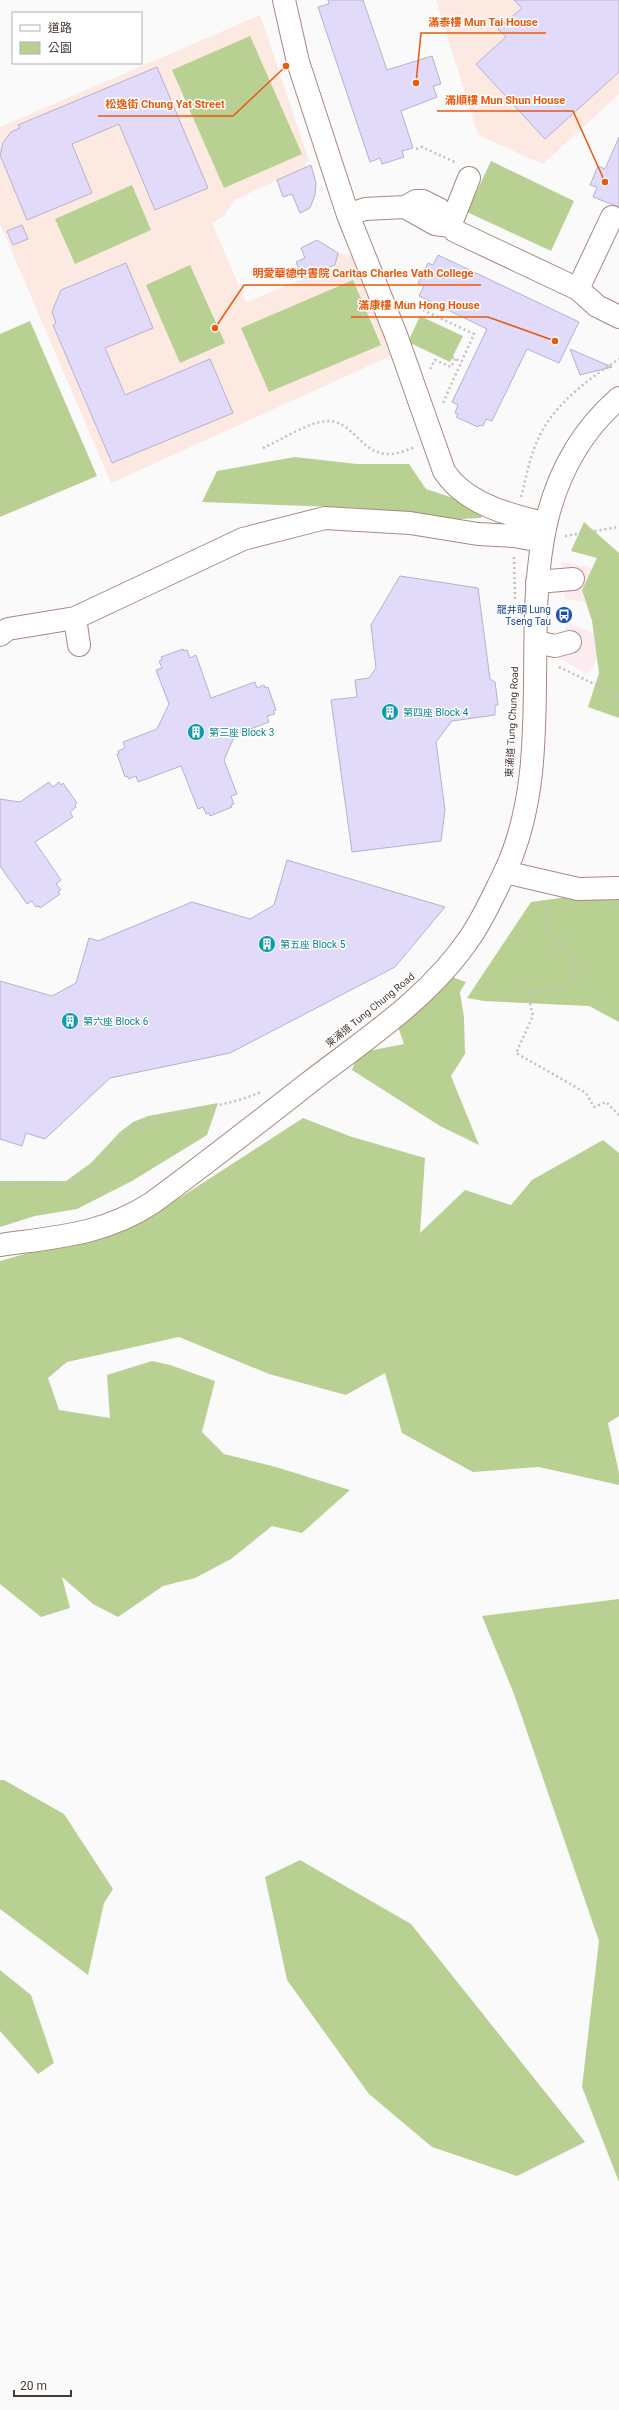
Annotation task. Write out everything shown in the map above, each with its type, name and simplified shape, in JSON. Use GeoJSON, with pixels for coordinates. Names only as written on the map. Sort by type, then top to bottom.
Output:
{"type":"FeatureCollection","features":[{"type":"Feature","properties":{"kind":"street"},"geometry":{"type":"LineString","coordinates":[[284,0],[298,62],[348,215],[392,327],[444,471],[450,481],[468,494],[548,533]]}},
{"type":"Feature","properties":{"kind":"street"},"geometry":{"type":"LineString","coordinates":[[450,226],[469,178]]}},
{"type":"Feature","properties":{"kind":"street"},"geometry":{"type":"LineString","coordinates":[[348,215],[365,209],[405,207],[435,224],[450,226],[455,231],[578,289],[597,306],[619,317]]}},
{"type":"Feature","properties":{"kind":"street"},"geometry":{"type":"LineString","coordinates":[[578,289],[612,217]]}},
{"type":"Feature","properties":{"kind":"street","name":"東涌道 Tung Chung Road"},"geometry":{"type":"LineString","coordinates":[[0,1246],[79,1234],[104,1228],[130,1217],[162,1195],[415,999],[445,970],[472,934],[505,872],[522,821],[529,783],[536,700],[537,582],[558,485],[573,453],[594,423],[619,398]]}},
{"type":"Feature","properties":{"kind":"street"},"geometry":{"type":"LineString","coordinates":[[0,635],[8,629],[75,618],[243,538],[325,518],[410,523],[478,534],[516,518]]}},
{"type":"Feature","properties":{"kind":"street"},"geometry":{"type":"LineString","coordinates":[[537,582],[573,579]]}},
{"type":"Feature","properties":{"kind":"street"},"geometry":{"type":"LineString","coordinates":[[75,618],[79,645]]}},
{"type":"Feature","properties":{"kind":"street"},"geometry":{"type":"LineString","coordinates":[[536,642],[555,646],[570,642]]}},
{"type":"Feature","properties":{"kind":"street"},"geometry":{"type":"LineString","coordinates":[[505,872],[578,889],[619,888]]}},
{"type":"Feature","properties":{"kind":"path"},"geometry":{"type":"LineString","coordinates":[[416,149],[422,147]]}},
{"type":"Feature","properties":{"kind":"path"},"geometry":{"type":"LineString","coordinates":[[263,448],[317,423],[328,421],[336,422],[345,427],[366,446],[378,453],[395,453],[432,436],[461,362],[474,334],[406,302],[392,327]]}},
{"type":"Feature","properties":{"kind":"path"},"geometry":{"type":"LineString","coordinates":[[411,378],[428,373],[435,360],[451,367],[454,358],[461,362]]}},
{"type":"Feature","properties":{"kind":"path"},"geometry":{"type":"LineString","coordinates":[[515,604],[516,518],[536,443],[547,423],[581,386],[619,359]]}},
{"type":"Feature","properties":{"kind":"path"},"geometry":{"type":"LineString","coordinates":[[548,533],[569,537],[619,526]]}},
{"type":"Feature","properties":{"kind":"path"},"geometry":{"type":"LineString","coordinates":[[556,666],[619,696]]}},
{"type":"Feature","properties":{"kind":"path"},"geometry":{"type":"LineString","coordinates":[[540,899],[545,904],[549,933],[575,962],[577,976],[562,988],[527,991],[533,1016],[516,1053],[586,1093],[594,1107],[606,1102],[619,1115]]}},
{"type":"Feature","properties":{"kind":"path"},"geometry":{"type":"LineString","coordinates":[[0,1184],[56,1186],[71,1183],[95,1169],[118,1140],[137,1127],[263,1092]]}},
{"type":"Feature","properties":{"kind":"shaded area"},"geometry":{"type":"Polygon","coordinates":[[[436,0],[619,0],[619,94],[543,164],[478,135],[436,0]]]}},
{"type":"Feature","properties":{"kind":"shaded area"},"geometry":{"type":"Polygon","coordinates":[[[260,15],[309,161],[305,163],[307,167],[234,200],[224,216],[212,223],[246,302],[329,268],[330,271],[333,270],[338,253],[353,256],[395,354],[111,483],[0,224],[0,127],[260,15]]]}},
{"type":"Feature","properties":{"kind":"shaded area"},"geometry":{"type":"Polygon","coordinates":[[[561,561],[595,569],[601,604],[565,599],[561,561]]]}},
{"type":"Feature","properties":{"kind":"shaded area"},"geometry":{"type":"Polygon","coordinates":[[[567,622],[609,640],[588,674],[558,658],[567,622]]]}},
{"type":"Feature","properties":{"kind":"green space"},"geometry":{"type":"Polygon","coordinates":[[[250,36],[302,154],[224,188],[172,70],[250,36]]]}},
{"type":"Feature","properties":{"kind":"green space"},"geometry":{"type":"Polygon","coordinates":[[[491,161],[574,201],[551,251],[467,212],[491,161]]]}},
{"type":"Feature","properties":{"kind":"green space"},"geometry":{"type":"Polygon","coordinates":[[[132,185],[151,230],[75,264],[55,219],[132,185]]]}},
{"type":"Feature","properties":{"kind":"green space"},"geometry":{"type":"Polygon","coordinates":[[[190,265],[225,343],[180,363],[146,285],[190,265]]]}},
{"type":"Feature","properties":{"kind":"green space"},"geometry":{"type":"Polygon","coordinates":[[[353,280],[381,345],[269,392],[241,328],[353,280]]]}},
{"type":"Feature","properties":{"kind":"green space"},"geometry":{"type":"Polygon","coordinates":[[[420,316],[463,336],[450,362],[408,342],[420,316]]]}},
{"type":"Feature","properties":{"kind":"green space"},"geometry":{"type":"Polygon","coordinates":[[[30,321],[97,476],[0,517],[0,334],[30,321]]]}},
{"type":"Feature","properties":{"kind":"green space"},"geometry":{"type":"Polygon","coordinates":[[[295,457],[357,464],[409,464],[426,489],[484,508],[481,518],[438,520],[360,508],[202,502],[217,471],[295,457]]]}},
{"type":"Feature","properties":{"kind":"green space"},"geometry":{"type":"Polygon","coordinates":[[[584,522],[619,553],[619,718],[588,707],[599,673],[592,621],[582,590],[597,558],[571,551],[584,522]]]}},
{"type":"Feature","properties":{"kind":"green space"},"geometry":{"type":"Polygon","coordinates":[[[619,883],[619,1022],[589,1006],[484,1001],[467,998],[531,902],[582,895],[619,883]]]}},
{"type":"Feature","properties":{"kind":"green space"},"geometry":{"type":"Polygon","coordinates":[[[452,977],[466,982],[460,992],[464,1018],[465,1054],[451,1076],[479,1145],[440,1126],[352,1070],[358,1053],[404,1044],[397,1024],[452,977]]]}},
{"type":"Feature","properties":{"kind":"green space"},"geometry":{"type":"Polygon","coordinates":[[[218,1103],[207,1135],[132,1181],[77,1209],[35,1216],[0,1227],[0,1181],[66,1181],[91,1163],[120,1132],[133,1122],[148,1116],[218,1103]]]}},
{"type":"Feature","properties":{"kind":"green space"},"geometry":{"type":"Polygon","coordinates":[[[303,1118],[352,1137],[425,1158],[420,1233],[465,1190],[511,1205],[532,1180],[603,1140],[619,1153],[619,1416],[608,1423],[619,1473],[619,1485],[539,1467],[473,1472],[402,1433],[385,1373],[346,1395],[269,1374],[179,1337],[67,1362],[48,1378],[59,1410],[110,1418],[107,1375],[152,1361],[170,1365],[215,1381],[202,1432],[224,1454],[276,1467],[350,1490],[302,1533],[272,1526],[231,1559],[195,1578],[163,1586],[118,1617],[93,1604],[62,1577],[70,1608],[41,1617],[0,1584],[0,1261],[147,1219],[303,1118]]]}},
{"type":"Feature","properties":{"kind":"green space"},"geometry":{"type":"Polygon","coordinates":[[[619,1599],[619,2182],[582,2087],[599,1941],[514,1694],[482,1616],[619,1599]]]}},
{"type":"Feature","properties":{"kind":"green space"},"geometry":{"type":"Polygon","coordinates":[[[0,1780],[4,1780],[64,1814],[113,1889],[104,1903],[88,1975],[0,1909],[0,1780]]]}},
{"type":"Feature","properties":{"kind":"green space"},"geometry":{"type":"Polygon","coordinates":[[[300,1860],[411,1924],[585,2142],[517,2176],[432,2147],[369,2094],[287,1980],[265,1877],[300,1860]]]}},
{"type":"Feature","properties":{"kind":"green space"},"geometry":{"type":"Polygon","coordinates":[[[0,1970],[31,1995],[54,2063],[38,2074],[0,2031],[0,1970]]]}},
{"type":"Feature","properties":{"kind":"building"},"geometry":{"type":"Polygon","coordinates":[[[328,0],[363,0],[387,70],[432,56],[441,84],[433,86],[437,97],[401,111],[413,148],[402,151],[404,157],[382,164],[380,158],[370,162],[318,7],[329,4],[328,0]]]}},
{"type":"Feature","properties":{"kind":"building"},"geometry":{"type":"Polygon","coordinates":[[[514,0],[619,0],[619,72],[545,139],[476,64],[506,37],[498,29],[522,8],[514,0]]]}},
{"type":"Feature","properties":{"kind":"building"},"geometry":{"type":"Polygon","coordinates":[[[157,67],[208,188],[155,210],[119,124],[72,144],[92,193],[27,220],[0,155],[3,143],[11,132],[20,128],[18,125],[157,67]]]}},
{"type":"Feature","properties":{"kind":"building"},"geometry":{"type":"Polygon","coordinates":[[[619,137],[619,207],[593,197],[597,187],[590,185],[598,166],[605,169],[619,137]]]}},
{"type":"Feature","properties":{"kind":"building"},"geometry":{"type":"Polygon","coordinates":[[[311,165],[316,183],[315,195],[310,208],[300,213],[292,194],[283,197],[277,180],[311,165]]]}},
{"type":"Feature","properties":{"kind":"building"},"geometry":{"type":"Polygon","coordinates":[[[22,225],[28,239],[13,245],[7,231],[22,225]]]}},
{"type":"Feature","properties":{"kind":"building"},"geometry":{"type":"Polygon","coordinates":[[[317,240],[338,253],[335,265],[302,278],[296,262],[305,258],[301,248],[317,240]]]}},
{"type":"Feature","properties":{"kind":"building"},"geometry":{"type":"Polygon","coordinates":[[[438,255],[579,322],[559,363],[527,349],[492,421],[486,419],[483,426],[480,425],[478,427],[456,417],[458,414],[455,413],[458,405],[452,402],[487,329],[419,296],[424,286],[418,283],[428,263],[433,265],[438,255]]]}},
{"type":"Feature","properties":{"kind":"building"},"geometry":{"type":"Polygon","coordinates":[[[126,263],[153,328],[105,348],[125,395],[210,359],[233,413],[112,463],[53,325],[56,323],[52,312],[61,290],[126,263]]]}},
{"type":"Feature","properties":{"kind":"building"},"geometry":{"type":"Polygon","coordinates":[[[570,349],[612,367],[580,375],[570,349]]]}},
{"type":"Feature","properties":{"kind":"building"},"geometry":{"type":"Polygon","coordinates":[[[400,576],[478,588],[490,679],[495,682],[498,705],[495,705],[495,715],[452,721],[436,742],[445,810],[441,841],[352,852],[331,700],[357,697],[355,680],[369,678],[376,668],[371,625],[400,576]]]}},
{"type":"Feature","properties":{"kind":"building","name":"第三座 Block 3"},"geometry":{"type":"Polygon","coordinates":[[[183,649],[184,651],[187,650],[190,658],[196,655],[211,698],[255,682],[257,688],[264,685],[265,688],[268,687],[276,710],[273,711],[275,714],[267,716],[269,722],[235,735],[224,760],[237,794],[231,796],[234,804],[231,805],[232,807],[210,816],[209,813],[206,814],[203,807],[198,809],[181,766],[138,782],[136,776],[129,779],[127,776],[125,777],[117,754],[119,754],[118,751],[125,748],[123,742],[157,729],[169,704],[156,670],[162,668],[159,661],[162,660],[161,657],[183,649]]]}},
{"type":"Feature","properties":{"kind":"building"},"geometry":{"type":"Polygon","coordinates":[[[49,782],[53,787],[59,782],[61,785],[63,783],[77,803],[75,805],[76,807],[70,812],[73,817],[35,842],[61,880],[56,884],[61,890],[58,892],[60,894],[40,908],[39,906],[36,907],[32,901],[27,904],[0,866],[0,799],[20,802],[49,782]]]}},
{"type":"Feature","properties":{"kind":"building"},"geometry":{"type":"Polygon","coordinates":[[[287,860],[445,907],[395,967],[230,1053],[110,1078],[45,1139],[26,1133],[22,1146],[0,1139],[0,981],[52,996],[76,983],[89,938],[98,941],[192,902],[250,919],[274,905],[287,860]]]}},
{"type":"Feature","properties":{"kind":"place","name":"松逸街 Chung Yat Street"},"geometry":{"type":"Point","coordinates":[286,66]}},
{"type":"Feature","properties":{"kind":"place","name":"滿泰樓 Mun Tai House"},"geometry":{"type":"Point","coordinates":[416,83]}},
{"type":"Feature","properties":{"kind":"place","name":"滿順樓 Mun Shun House"},"geometry":{"type":"Point","coordinates":[605,182]}},
{"type":"Feature","properties":{"kind":"place","name":"明愛華德中書院 Caritas Charles Vath College"},"geometry":{"type":"Point","coordinates":[215,328]}},
{"type":"Feature","properties":{"kind":"place","name":"滿康樓 Mun Hong House"},"geometry":{"type":"Point","coordinates":[555,341]}},
{"type":"Feature","properties":{"kind":"place","name":"龍井頭 Lung Tseng Tau"},"geometry":{"type":"Point","coordinates":[564,615]}},
{"type":"Feature","properties":{"kind":"place","name":"第四座 Block 4"},"geometry":{"type":"Point","coordinates":[390,712]}},
{"type":"Feature","properties":{"kind":"place","name":"第三座 Block 3"},"geometry":{"type":"Point","coordinates":[196,732]}},
{"type":"Feature","properties":{"kind":"place","name":"第五座 Block 5"},"geometry":{"type":"Point","coordinates":[267,944]}},
{"type":"Feature","properties":{"kind":"place","name":"第六座 Block 6"},"geometry":{"type":"Point","coordinates":[70,1021]}}]}
